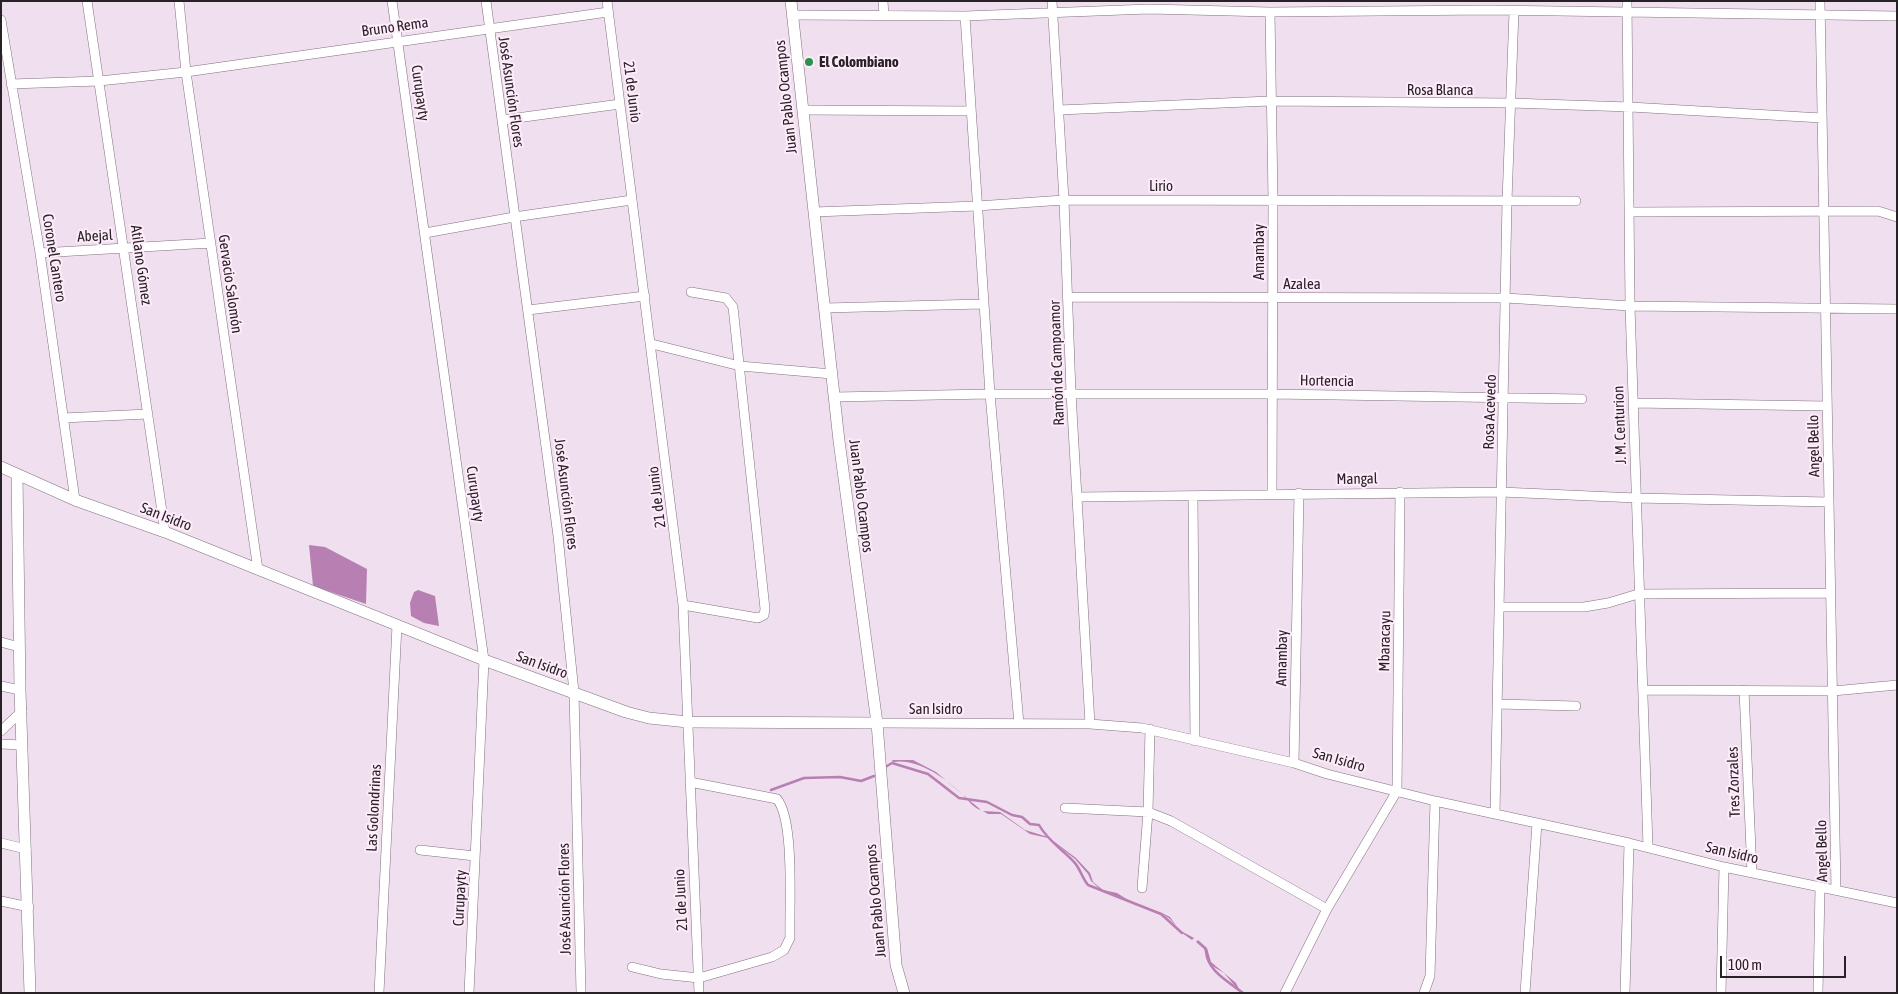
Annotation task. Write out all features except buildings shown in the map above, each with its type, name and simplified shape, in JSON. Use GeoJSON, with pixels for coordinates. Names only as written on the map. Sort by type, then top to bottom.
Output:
{"type":"FeatureCollection","features":[{"type":"Feature","properties":{"kind":"street","name":"Atilano Gómez"},"geometry":{"type":"LineString","coordinates":[[87,1],[125,249],[165,532]]}},
{"type":"Feature","properties":{"kind":"street","name":"Gervacio Salomón"},"geometry":{"type":"LineString","coordinates":[[179,1],[186,72],[258,570]]}},
{"type":"Feature","properties":{"kind":"street","name":"Curupayty"},"geometry":{"type":"LineString","coordinates":[[392,1],[484,660],[469,993]]}},
{"type":"Feature","properties":{"kind":"street","name":"José Asunción Flores"},"geometry":{"type":"LineString","coordinates":[[486,1],[488,28],[558,536],[574,692],[581,993]]}},
{"type":"Feature","properties":{"kind":"street","name":"21 de Junio"},"geometry":{"type":"LineString","coordinates":[[607,1],[652,344],[683,605],[700,993]]}},
{"type":"Feature","properties":{"kind":"street","name":"Juan Pablo Ocampos"},"geometry":{"type":"LineString","coordinates":[[791,1],[834,397],[877,723],[895,956],[904,993]]}},
{"type":"Feature","properties":{"kind":"street"},"geometry":{"type":"LineString","coordinates":[[883,1],[884,16]]}},
{"type":"Feature","properties":{"kind":"street","name":"Ramón de Campoamor"},"geometry":{"type":"LineString","coordinates":[[1052,1],[1064,200],[1071,393],[1090,724]]}},
{"type":"Feature","properties":{"kind":"street","name":"J. M. Centurion"},"geometry":{"type":"LineString","coordinates":[[1627,1],[1630,107],[1630,306],[1638,594],[1648,847]]}},
{"type":"Feature","properties":{"kind":"street","name":"Angel Bello"},"geometry":{"type":"LineString","coordinates":[[1820,1],[1836,890]]}},
{"type":"Feature","properties":{"kind":"street"},"geometry":{"type":"LineString","coordinates":[[793,15],[965,16],[1149,5],[1270,12],[1409,6],[1489,6],[1514,11],[1557,6],[1627,13],[1897,16]]}},
{"type":"Feature","properties":{"kind":"street","name":"Rosa Acevedo"},"geometry":{"type":"LineString","coordinates":[[1495,814],[1507,201],[1514,11]]}},
{"type":"Feature","properties":{"kind":"street","name":"Bruno Rema"},"geometry":{"type":"LineString","coordinates":[[11,84],[99,81],[186,72],[398,40],[608,12]]}},
{"type":"Feature","properties":{"kind":"street","name":"Amambay"},"geometry":{"type":"LineString","coordinates":[[1270,12],[1273,199],[1272,493]]}},
{"type":"Feature","properties":{"kind":"street"},"geometry":{"type":"LineString","coordinates":[[965,16],[982,304],[1019,724]]}},
{"type":"Feature","properties":{"kind":"street","name":"Coronel Cantero"},"geometry":{"type":"LineString","coordinates":[[1,20],[40,253],[75,500]]}},
{"type":"Feature","properties":{"kind":"street","name":"Rosa Blanca"},"geometry":{"type":"LineString","coordinates":[[1059,110],[1270,101],[1510,103],[1630,107],[1822,118]]}},
{"type":"Feature","properties":{"kind":"street"},"geometry":{"type":"LineString","coordinates":[[502,120],[620,104]]}},
{"type":"Feature","properties":{"kind":"street"},"geometry":{"type":"LineString","coordinates":[[803,110],[971,111]]}},
{"type":"Feature","properties":{"kind":"street"},"geometry":{"type":"LineString","coordinates":[[425,233],[514,217],[632,200]]}},
{"type":"Feature","properties":{"kind":"street","name":"Lirio"},"geometry":{"type":"LineString","coordinates":[[814,212],[977,206],[1064,200],[1576,201]]}},
{"type":"Feature","properties":{"kind":"street"},"geometry":{"type":"LineString","coordinates":[[1630,212],[1878,211],[1897,217]]}},
{"type":"Feature","properties":{"kind":"street","name":"Abejal"},"geometry":{"type":"LineString","coordinates":[[40,253],[211,243]]}},
{"type":"Feature","properties":{"kind":"street"},"geometry":{"type":"LineString","coordinates":[[683,605],[758,618],[764,615],[765,609],[733,307],[726,298],[691,292]]}},
{"type":"Feature","properties":{"kind":"street"},"geometry":{"type":"LineString","coordinates":[[528,310],[645,296]]}},
{"type":"Feature","properties":{"kind":"street","name":"Azalea"},"geometry":{"type":"LineString","coordinates":[[1068,297],[1506,298],[1630,306],[1826,310],[1897,309]]}},
{"type":"Feature","properties":{"kind":"street"},"geometry":{"type":"LineString","coordinates":[[825,308],[982,304]]}},
{"type":"Feature","properties":{"kind":"street"},"geometry":{"type":"LineString","coordinates":[[652,344],[740,366],[832,374]]}},
{"type":"Feature","properties":{"kind":"street","name":"Hortencia"},"geometry":{"type":"LineString","coordinates":[[834,397],[1071,393],[1582,399]]}},
{"type":"Feature","properties":{"kind":"street"},"geometry":{"type":"LineString","coordinates":[[1633,403],[1827,406]]}},
{"type":"Feature","properties":{"kind":"street"},"geometry":{"type":"LineString","coordinates":[[63,418],[148,414]]}},
{"type":"Feature","properties":{"kind":"street","name":"San Isidro"},"geometry":{"type":"LineString","coordinates":[[1,467],[75,500],[165,532],[484,660],[626,712],[649,718],[688,722],[1090,724],[1150,729],[1294,763],[1435,801],[1648,847],[1724,867],[1897,903]]}},
{"type":"Feature","properties":{"kind":"street"},"geometry":{"type":"LineString","coordinates":[[17,474],[20,690],[29,907],[30,993]]}},
{"type":"Feature","properties":{"kind":"street","name":"Mbaracayu"},"geometry":{"type":"LineString","coordinates":[[1397,791],[1400,492]]}},
{"type":"Feature","properties":{"kind":"street","name":"Mangal"},"geometry":{"type":"LineString","coordinates":[[1078,497],[1272,493],[1501,492],[1636,498],[1829,502]]}},
{"type":"Feature","properties":{"kind":"street","name":"Amambay"},"geometry":{"type":"LineString","coordinates":[[1294,763],[1299,494]]}},
{"type":"Feature","properties":{"kind":"street"},"geometry":{"type":"LineString","coordinates":[[1193,496],[1195,741]]}},
{"type":"Feature","properties":{"kind":"street"},"geometry":{"type":"LineString","coordinates":[[1500,607],[1584,607],[1608,604],[1638,594],[1831,593]]}},
{"type":"Feature","properties":{"kind":"street","name":"Las Golondrinas"},"geometry":{"type":"LineString","coordinates":[[379,993],[397,625]]}},
{"type":"Feature","properties":{"kind":"street"},"geometry":{"type":"LineString","coordinates":[[1,642],[19,647]]}},
{"type":"Feature","properties":{"kind":"street"},"geometry":{"type":"LineString","coordinates":[[1643,690],[1833,690],[1897,685]]}},
{"type":"Feature","properties":{"kind":"street"},"geometry":{"type":"LineString","coordinates":[[1,686],[20,690]]}},
{"type":"Feature","properties":{"kind":"street","name":"Tres Zorzales"},"geometry":{"type":"LineString","coordinates":[[1744,690],[1752,873]]}},
{"type":"Feature","properties":{"kind":"street"},"geometry":{"type":"LineString","coordinates":[[1498,704],[1576,706]]}},
{"type":"Feature","properties":{"kind":"street"},"geometry":{"type":"LineString","coordinates":[[1,731],[22,711]]}},
{"type":"Feature","properties":{"kind":"street"},"geometry":{"type":"LineString","coordinates":[[1142,888],[1148,812],[1150,729]]}},
{"type":"Feature","properties":{"kind":"street"},"geometry":{"type":"LineString","coordinates":[[1,744],[22,744]]}},
{"type":"Feature","properties":{"kind":"street"},"geometry":{"type":"LineString","coordinates":[[632,967],[660,974],[699,978],[772,957],[784,950],[790,938],[787,825],[785,812],[777,799],[690,782]]}},
{"type":"Feature","properties":{"kind":"street"},"geometry":{"type":"LineString","coordinates":[[1285,993],[1327,909],[1397,791]]}},
{"type":"Feature","properties":{"kind":"street"},"geometry":{"type":"LineString","coordinates":[[1424,993],[1430,976],[1435,801]]}},
{"type":"Feature","properties":{"kind":"street"},"geometry":{"type":"LineString","coordinates":[[1065,808],[1148,812],[1170,821],[1327,909]]}},
{"type":"Feature","properties":{"kind":"street"},"geometry":{"type":"LineString","coordinates":[[1524,993],[1536,823]]}},
{"type":"Feature","properties":{"kind":"street"},"geometry":{"type":"LineString","coordinates":[[1,842],[26,850]]}},
{"type":"Feature","properties":{"kind":"street"},"geometry":{"type":"LineString","coordinates":[[1625,993],[1629,843]]}},
{"type":"Feature","properties":{"kind":"street"},"geometry":{"type":"LineString","coordinates":[[420,850],[476,856]]}},
{"type":"Feature","properties":{"kind":"street"},"geometry":{"type":"LineString","coordinates":[[1722,993],[1724,867]]}},
{"type":"Feature","properties":{"kind":"street"},"geometry":{"type":"LineString","coordinates":[[1818,993],[1820,887]]}},
{"type":"Feature","properties":{"kind":"street"},"geometry":{"type":"LineString","coordinates":[[1,901],[29,907]]}},
{"type":"Feature","properties":{"kind":"shaded area"},"geometry":{"type":"Polygon","coordinates":[[[309,545],[325,547],[367,569],[366,604],[313,586],[309,545]]]}},
{"type":"Feature","properties":{"kind":"shaded area"},"geometry":{"type":"Polygon","coordinates":[[[418,590],[435,596],[439,626],[424,623],[411,616],[410,603],[414,592],[418,590]]]}},
{"type":"Feature","properties":{"kind":"shaded area"},"geometry":{"type":"Polygon","coordinates":[[[892,760],[913,760],[936,772],[946,780],[921,766],[911,763],[893,762],[892,760]]]}},
{"type":"Feature","properties":{"kind":"shaded area"},"geometry":{"type":"Polygon","coordinates":[[[962,794],[981,810],[973,805],[962,794]]]}},
{"type":"Feature","properties":{"kind":"shaded area"},"geometry":{"type":"Polygon","coordinates":[[[983,811],[1000,812],[1025,830],[1048,837],[1076,858],[1090,873],[1093,882],[1103,890],[1117,893],[1131,902],[1102,891],[1091,881],[1088,874],[1075,859],[1048,838],[1030,834],[1001,814],[988,814],[983,811]]]}},
{"type":"Feature","properties":{"kind":"shaded area"},"geometry":{"type":"Polygon","coordinates":[[[1149,908],[1170,917],[1177,927],[1170,919],[1149,908]]]}},
{"type":"Feature","properties":{"kind":"shaded area"},"geometry":{"type":"Polygon","coordinates":[[[1180,930],[1194,938],[1192,940],[1180,930]]]}},
{"type":"Feature","properties":{"kind":"shaded area"},"geometry":{"type":"Polygon","coordinates":[[[1198,940],[1207,948],[1211,962],[1236,983],[1241,993],[1224,973],[1209,964],[1204,949],[1196,942],[1198,940]]]}},
{"type":"Feature","properties":{"kind":"waterway"},"geometry":{"type":"LineString","coordinates":[[887,766],[892,763],[928,774],[959,798],[987,802],[1012,815],[1022,817],[1030,824],[1039,825],[1051,840],[1076,864],[1088,885],[1161,914],[1182,933]]}},
{"type":"Feature","properties":{"kind":"waterway"},"geometry":{"type":"LineString","coordinates":[[771,790],[804,778],[840,777],[861,781],[874,776]]}},
{"type":"Feature","properties":{"kind":"waterway"},"geometry":{"type":"LineString","coordinates":[[1206,951],[1207,958],[1214,970],[1243,993]]}},
{"type":"Feature","properties":{"kind":"place","name":"El Colombiano"},"geometry":{"type":"Point","coordinates":[809,62]}}]}
